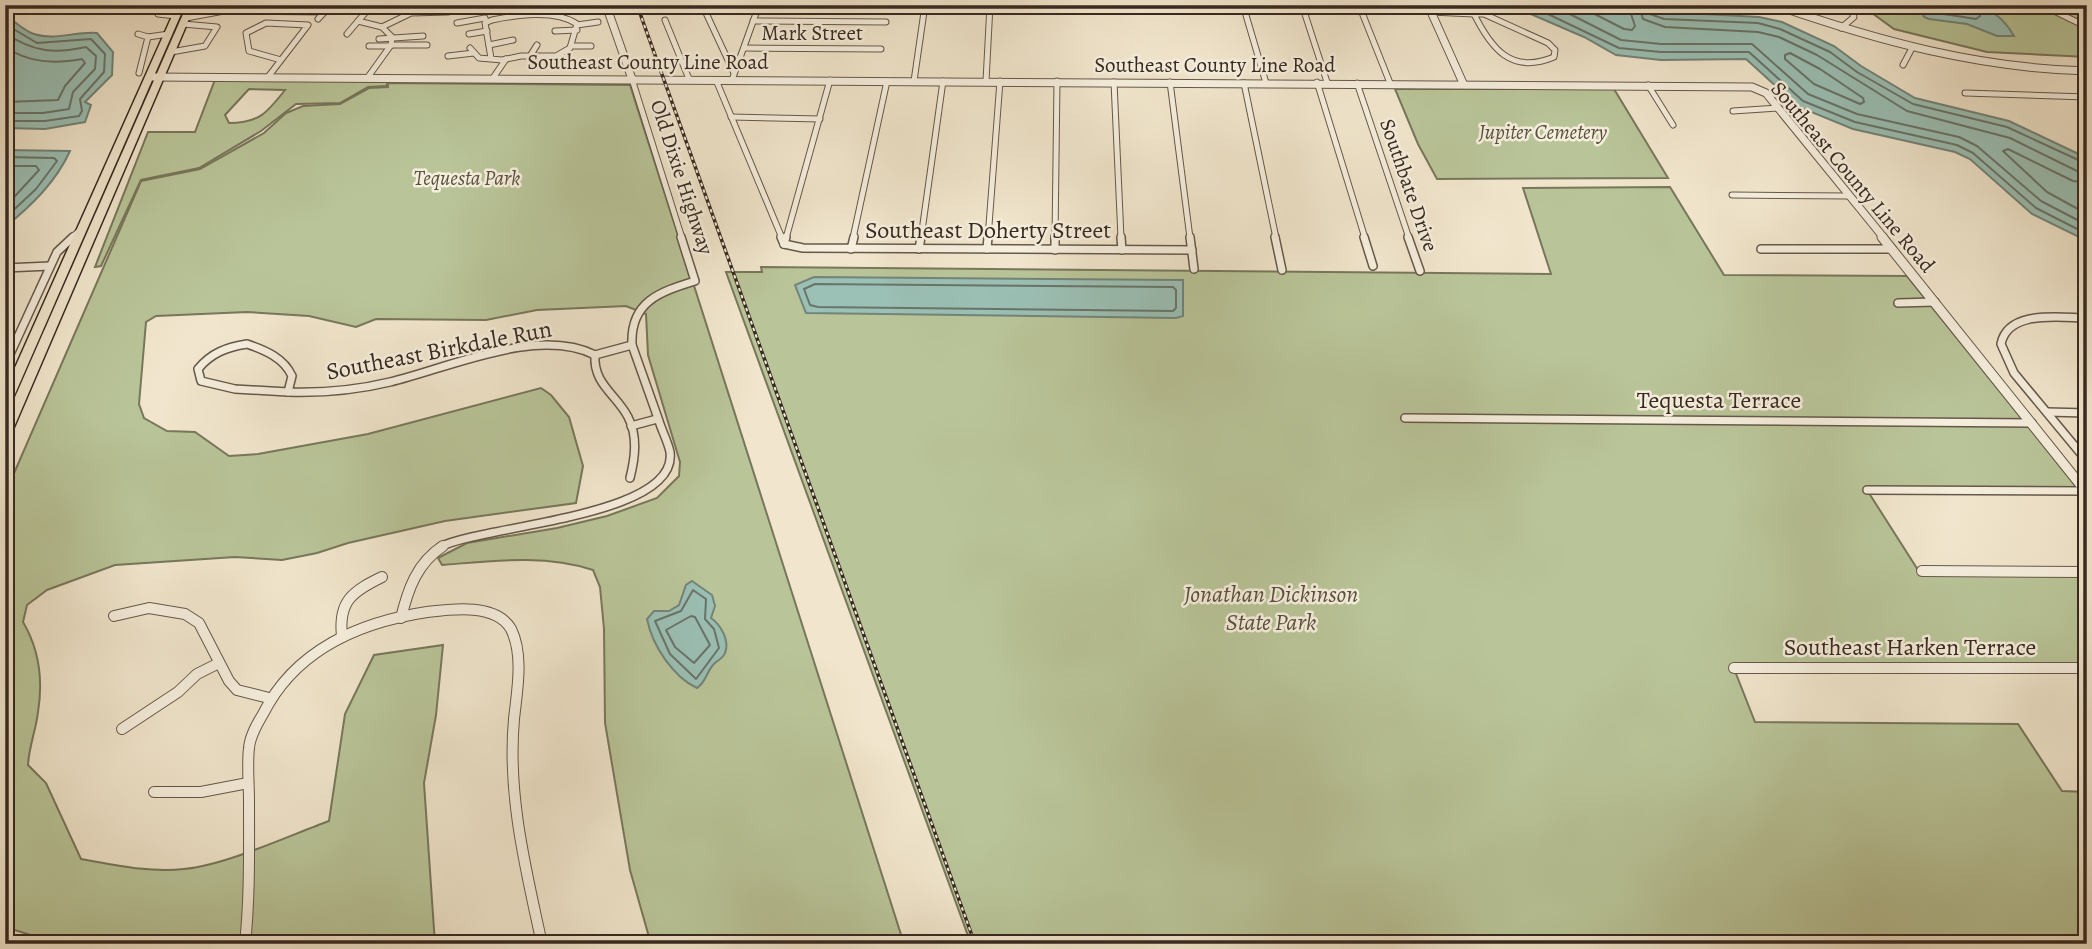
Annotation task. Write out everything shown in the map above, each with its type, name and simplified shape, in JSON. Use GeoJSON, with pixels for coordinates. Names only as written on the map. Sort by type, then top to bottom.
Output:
{"type":"FeatureCollection","features":[{"type":"Feature","properties":{"kind":"main road"},"geometry":{"type":"LineString","coordinates":[[5,403],[73,249],[155,77],[171,52],[191,5]]}},
{"type":"Feature","properties":{"kind":"main road"},"geometry":{"type":"LineString","coordinates":[[178,12],[184,21]]}},
{"type":"Feature","properties":{"kind":"main road"},"geometry":{"type":"LineString","coordinates":[[155,77],[160,55],[178,12]]}},
{"type":"Feature","properties":{"kind":"main road"},"geometry":{"type":"LineString","coordinates":[[5,434],[86,247],[130,133]]}},
{"type":"Feature","properties":{"kind":"street"},"geometry":{"type":"LineString","coordinates":[[155,5],[160,16],[178,12]]}},
{"type":"Feature","properties":{"kind":"street"},"geometry":{"type":"LineString","coordinates":[[238,11],[244,5]]}},
{"type":"Feature","properties":{"kind":"street"},"geometry":{"type":"LineString","coordinates":[[281,11],[287,5]]}},
{"type":"Feature","properties":{"kind":"street"},"geometry":{"type":"LineString","coordinates":[[318,19],[331,5]]}},
{"type":"Feature","properties":{"kind":"street","name":"Old Dixie Highway"},"geometry":{"type":"LineString","coordinates":[[606,5],[695,281],[659,294],[645,304],[631,324],[632,345]]}},
{"type":"Feature","properties":{"kind":"street"},"geometry":{"type":"LineString","coordinates":[[733,76],[759,5]]}},
{"type":"Feature","properties":{"kind":"street"},"geometry":{"type":"LineString","coordinates":[[914,81],[925,5]]}},
{"type":"Feature","properties":{"kind":"street"},"geometry":{"type":"LineString","coordinates":[[986,81],[990,5]]}},
{"type":"Feature","properties":{"kind":"street"},"geometry":{"type":"LineString","coordinates":[[1103,5],[1119,9],[1167,10],[1185,5]]}},
{"type":"Feature","properties":{"kind":"street"},"geometry":{"type":"LineString","coordinates":[[1243,5],[1266,83]]}},
{"type":"Feature","properties":{"kind":"street"},"geometry":{"type":"LineString","coordinates":[[1302,5],[1327,82]]}},
{"type":"Feature","properties":{"kind":"street"},"geometry":{"type":"LineString","coordinates":[[1359,5],[1390,83]]}},
{"type":"Feature","properties":{"kind":"street"},"geometry":{"type":"LineString","coordinates":[[1429,9],[1474,13],[1484,13],[1514,29],[1539,38],[1554,49],[1554,57],[1544,61],[1517,61],[1499,55],[1493,50],[1474,13],[1470,5]]}},
{"type":"Feature","properties":{"kind":"street"},"geometry":{"type":"LineString","coordinates":[[1775,5],[1912,50],[2004,67],[2087,71]]}},
{"type":"Feature","properties":{"kind":"street"},"geometry":{"type":"LineString","coordinates":[[1841,28],[1854,17],[1849,5]]}},
{"type":"Feature","properties":{"kind":"street"},"geometry":{"type":"LineString","coordinates":[[2042,5],[2087,27]]}},
{"type":"Feature","properties":{"kind":"street"},"geometry":{"type":"LineString","coordinates":[[347,34],[371,6]]}},
{"type":"Feature","properties":{"kind":"street"},"geometry":{"type":"LineString","coordinates":[[514,16],[520,6]]}},
{"type":"Feature","properties":{"kind":"street"},"geometry":{"type":"LineString","coordinates":[[560,16],[566,7]]}},
{"type":"Feature","properties":{"kind":"street"},"geometry":{"type":"LineString","coordinates":[[1429,9],[1464,83]]}},
{"type":"Feature","properties":{"kind":"street"},"geometry":{"type":"LineString","coordinates":[[184,21],[224,11],[325,12]]}},
{"type":"Feature","properties":{"kind":"street"},"geometry":{"type":"LineString","coordinates":[[383,27],[408,13],[448,12]]}},
{"type":"Feature","properties":{"kind":"street"},"geometry":{"type":"LineString","coordinates":[[706,13],[733,76]]}},
{"type":"Feature","properties":{"kind":"street"},"geometry":{"type":"LineString","coordinates":[[486,22],[514,16],[560,16],[572,19],[577,27],[571,46],[560,55]]}},
{"type":"Feature","properties":{"kind":"street"},"geometry":{"type":"LineString","coordinates":[[522,25],[528,16]]}},
{"type":"Feature","properties":{"kind":"street"},"geometry":{"type":"LineString","coordinates":[[457,23],[485,18],[491,58]]}},
{"type":"Feature","properties":{"kind":"street"},"geometry":{"type":"LineString","coordinates":[[665,20],[688,79]]}},
{"type":"Feature","properties":{"kind":"street"},"geometry":{"type":"LineString","coordinates":[[171,52],[210,46],[217,27],[184,21]]}},
{"type":"Feature","properties":{"kind":"street"},"geometry":{"type":"LineString","coordinates":[[358,21],[383,27],[392,37],[391,46],[368,77]]}},
{"type":"Feature","properties":{"kind":"street"},"geometry":{"type":"LineString","coordinates":[[753,21],[886,22]]}},
{"type":"Feature","properties":{"kind":"street"},"geometry":{"type":"LineString","coordinates":[[555,31],[598,22]]}},
{"type":"Feature","properties":{"kind":"street"},"geometry":{"type":"LineString","coordinates":[[265,77],[277,63],[308,25],[261,23],[253,25],[246,33],[249,51],[277,63]]}},
{"type":"Feature","properties":{"kind":"street"},"geometry":{"type":"LineString","coordinates":[[469,34],[487,31]]}},
{"type":"Feature","properties":{"kind":"street"},"geometry":{"type":"LineString","coordinates":[[138,34],[148,37],[169,34]]}},
{"type":"Feature","properties":{"kind":"street"},"geometry":{"type":"LineString","coordinates":[[379,39],[422,36]]}},
{"type":"Feature","properties":{"kind":"street"},"geometry":{"type":"LineString","coordinates":[[139,73],[148,37]]}},
{"type":"Feature","properties":{"kind":"street"},"geometry":{"type":"LineString","coordinates":[[489,45],[513,40]]}},
{"type":"Feature","properties":{"kind":"street"},"geometry":{"type":"LineString","coordinates":[[369,46],[427,45]]}},
{"type":"Feature","properties":{"kind":"street"},"geometry":{"type":"LineString","coordinates":[[530,56],[537,45]]}},
{"type":"Feature","properties":{"kind":"street"},"geometry":{"type":"LineString","coordinates":[[571,46],[592,46]]}},
{"type":"Feature","properties":{"kind":"street","name":"Mark Street"},"geometry":{"type":"LineString","coordinates":[[744,48],[881,49]]}},
{"type":"Feature","properties":{"kind":"street"},"geometry":{"type":"LineString","coordinates":[[448,56],[472,50],[479,58],[560,55],[573,62]]}},
{"type":"Feature","properties":{"kind":"street"},"geometry":{"type":"LineString","coordinates":[[1903,65],[1912,50]]}},
{"type":"Feature","properties":{"kind":"street"},"geometry":{"type":"LineString","coordinates":[[142,57],[160,55]]}},
{"type":"Feature","properties":{"kind":"street"},"geometry":{"type":"LineString","coordinates":[[536,65],[541,56]]}},
{"type":"Feature","properties":{"kind":"street"},"geometry":{"type":"LineString","coordinates":[[491,78],[504,59]]}},
{"type":"Feature","properties":{"kind":"street","name":"Southeast County Line Road"},"geometry":{"type":"LineString","coordinates":[[155,77],[716,80],[733,76],[914,81],[1355,82],[1752,87],[1764,92],[1780,111],[2086,492]]}},
{"type":"Feature","properties":{"kind":"street"},"geometry":{"type":"LineString","coordinates":[[716,80],[784,244]]}},
{"type":"Feature","properties":{"kind":"street"},"geometry":{"type":"LineString","coordinates":[[784,244],[830,80]]}},
{"type":"Feature","properties":{"kind":"street"},"geometry":{"type":"LineString","coordinates":[[851,249],[887,80]]}},
{"type":"Feature","properties":{"kind":"street"},"geometry":{"type":"LineString","coordinates":[[919,249],[943,81]]}},
{"type":"Feature","properties":{"kind":"street"},"geometry":{"type":"LineString","coordinates":[[987,249],[1000,81]]}},
{"type":"Feature","properties":{"kind":"street"},"geometry":{"type":"LineString","coordinates":[[1055,250],[1056,82]]}},
{"type":"Feature","properties":{"kind":"street"},"geometry":{"type":"LineString","coordinates":[[1114,82],[1122,250]]}},
{"type":"Feature","properties":{"kind":"street"},"geometry":{"type":"LineString","coordinates":[[1170,82],[1194,269]]}},
{"type":"Feature","properties":{"kind":"street"},"geometry":{"type":"LineString","coordinates":[[1317,82],[1373,266]]}},
{"type":"Feature","properties":{"kind":"street","name":"Southbate Drive"},"geometry":{"type":"LineString","coordinates":[[1355,82],[1420,271]]}},
{"type":"Feature","properties":{"kind":"street"},"geometry":{"type":"LineString","coordinates":[[1244,83],[1282,270]]}},
{"type":"Feature","properties":{"kind":"street"},"geometry":{"type":"LineString","coordinates":[[1645,85],[1672,125]]}},
{"type":"Feature","properties":{"kind":"street"},"geometry":{"type":"LineString","coordinates":[[1965,93],[2054,93],[2084,97]]}},
{"type":"Feature","properties":{"kind":"street"},"geometry":{"type":"LineString","coordinates":[[1733,111],[1780,111]]}},
{"type":"Feature","properties":{"kind":"street"},"geometry":{"type":"LineString","coordinates":[[731,117],[820,119]]}},
{"type":"Feature","properties":{"kind":"street"},"geometry":{"type":"LineString","coordinates":[[1732,195],[1850,196]]}},
{"type":"Feature","properties":{"kind":"street"},"geometry":{"type":"LineString","coordinates":[[5,365],[57,252],[84,226]]}},
{"type":"Feature","properties":{"kind":"street","name":"Southeast Doherty Street"},"geometry":{"type":"LineString","coordinates":[[784,244],[796,248],[851,249],[1192,250]]}},
{"type":"Feature","properties":{"kind":"street"},"geometry":{"type":"LineString","coordinates":[[57,252],[86,247]]}},
{"type":"Feature","properties":{"kind":"street"},"geometry":{"type":"LineString","coordinates":[[1760,249],[1892,249]]}},
{"type":"Feature","properties":{"kind":"street"},"geometry":{"type":"LineString","coordinates":[[5,268],[50,266]]}},
{"type":"Feature","properties":{"kind":"street"},"geometry":{"type":"LineString","coordinates":[[1898,303],[1935,302]]}},
{"type":"Feature","properties":{"kind":"street"},"geometry":{"type":"LineString","coordinates":[[2087,318],[2038,318],[2020,321],[2001,337],[2001,349],[2007,362],[2087,461]]}},
{"type":"Feature","properties":{"kind":"street","name":"Southeast Birkdale Run"},"geometry":{"type":"LineString","coordinates":[[288,392],[292,382],[291,372],[255,346],[236,345],[224,348],[204,361],[198,369],[201,381],[207,384],[288,392],[318,393],[366,387],[541,346],[574,346],[595,355]]}},
{"type":"Feature","properties":{"kind":"street"},"geometry":{"type":"LineString","coordinates":[[401,618],[414,576],[430,555],[453,540],[485,531],[585,513],[628,500],[659,484],[666,477],[671,461],[632,345],[595,355],[595,375],[607,393],[624,410],[631,426],[635,459],[630,478]]}},
{"type":"Feature","properties":{"kind":"street"},"geometry":{"type":"LineString","coordinates":[[2047,412],[2087,413]]}},
{"type":"Feature","properties":{"kind":"street","name":"Tequesta Terrace"},"geometry":{"type":"LineString","coordinates":[[1405,418],[2032,423]]}},
{"type":"Feature","properties":{"kind":"street"},"geometry":{"type":"LineString","coordinates":[[631,426],[657,419]]}},
{"type":"Feature","properties":{"kind":"street"},"geometry":{"type":"LineString","coordinates":[[1867,490],[2086,492]]}},
{"type":"Feature","properties":{"kind":"street"},"geometry":{"type":"LineString","coordinates":[[1922,571],[2087,572]]}},
{"type":"Feature","properties":{"kind":"street"},"geometry":{"type":"LineString","coordinates":[[342,636],[340,613],[346,603],[361,586],[382,577]]}},
{"type":"Feature","properties":{"kind":"street"},"geometry":{"type":"LineString","coordinates":[[114,616],[149,608],[185,614],[199,623],[219,663],[237,690],[269,698]]}},
{"type":"Feature","properties":{"kind":"street"},"geometry":{"type":"LineString","coordinates":[[245,944],[249,909],[248,746],[256,721],[269,698],[302,663],[342,636],[401,618],[476,610],[500,618],[513,633],[517,663],[513,793],[542,944]]}},
{"type":"Feature","properties":{"kind":"street"},"geometry":{"type":"LineString","coordinates":[[122,729],[178,692],[198,674],[219,663]]}},
{"type":"Feature","properties":{"kind":"street","name":"Southeast Harken Terrace"},"geometry":{"type":"LineString","coordinates":[[1734,668],[2087,668]]}},
{"type":"Feature","properties":{"kind":"street"},"geometry":{"type":"LineString","coordinates":[[154,792],[181,795],[248,783]]}},
{"type":"Feature","properties":{"kind":"green space"},"geometry":{"type":"Polygon","coordinates":[[[1861,5],[2087,5],[2087,57],[1987,52],[1894,29],[1861,5]]]}},
{"type":"Feature","properties":{"kind":"green space"},"geometry":{"type":"Polygon","coordinates":[[[216,77],[388,82],[386,86],[368,87],[340,103],[296,104],[261,131],[199,168],[141,180],[101,266],[95,267],[148,132],[195,132],[216,77]],[[249,89],[225,115],[229,123],[248,121],[262,115],[285,90],[249,89]]]}},
{"type":"Feature","properties":{"kind":"green space","name":"Tequesta Park"},"geometry":{"type":"Polygon","coordinates":[[[388,83],[630,85],[904,944],[651,944],[630,870],[605,723],[604,629],[600,587],[593,570],[537,560],[442,565],[438,558],[467,543],[557,528],[607,516],[657,498],[679,476],[680,462],[648,355],[646,314],[626,306],[537,310],[486,320],[376,319],[356,327],[309,316],[247,312],[156,316],[146,322],[139,404],[144,418],[167,431],[195,432],[229,456],[258,454],[368,434],[541,388],[551,395],[569,417],[583,466],[576,503],[445,521],[282,560],[235,557],[115,565],[47,590],[27,605],[23,622],[36,654],[40,689],[28,765],[46,783],[81,859],[145,869],[184,869],[219,862],[329,821],[345,714],[374,655],[443,645],[436,715],[424,783],[435,944],[59,944],[5,927],[5,494],[141,181],[200,169],[264,133],[286,113],[303,106],[340,104],[369,88],[388,87],[388,83]]]}},
{"type":"Feature","properties":{"kind":"green space","name":"Jupiter Cemetery"},"geometry":{"type":"Polygon","coordinates":[[[1395,89],[1614,89],[1668,178],[1437,179],[1418,144],[1395,89]]]}},
{"type":"Feature","properties":{"kind":"green space","name":"Jonathan Dickinson State Park"},"geometry":{"type":"Polygon","coordinates":[[[1670,187],[1724,275],[1907,276],[2079,490],[1867,490],[1918,570],[2079,571],[2087,582],[2087,667],[1733,666],[1755,722],[2018,724],[2062,791],[2087,792],[2087,944],[971,944],[726,272],[762,272],[761,267],[1551,274],[1523,188],[1670,187]]]}},
{"type":"Feature","properties":{"kind":"water"},"geometry":{"type":"Polygon","coordinates":[[[1510,5],[1649,5],[1666,12],[1759,17],[1782,22],[1834,46],[1861,66],[1915,98],[2009,121],[2087,158],[2087,241],[2032,214],[1970,159],[1955,152],[1853,129],[1799,107],[1746,59],[1661,60],[1616,55],[1584,37],[1510,5]]]}},
{"type":"Feature","properties":{"kind":"water"},"geometry":{"type":"Polygon","coordinates":[[[1970,5],[1996,15],[2014,36],[1997,36],[1967,24],[1929,19],[1924,17],[1919,6],[1970,5]]]}},
{"type":"Feature","properties":{"kind":"water"},"geometry":{"type":"Polygon","coordinates":[[[5,17],[30,33],[42,36],[97,33],[113,52],[112,75],[85,102],[91,105],[85,122],[45,129],[5,128],[5,17]]]}},
{"type":"Feature","properties":{"kind":"water"},"geometry":{"type":"Polygon","coordinates":[[[5,150],[70,151],[58,173],[42,193],[5,227],[5,150]]]}},
{"type":"Feature","properties":{"kind":"water"},"geometry":{"type":"Polygon","coordinates":[[[814,277],[1183,280],[1183,316],[806,313],[795,285],[814,277]]]}},
{"type":"Feature","properties":{"kind":"water"},"geometry":{"type":"Polygon","coordinates":[[[692,581],[712,595],[715,606],[711,618],[721,629],[726,643],[724,655],[713,665],[697,688],[680,676],[665,659],[647,619],[654,611],[669,611],[679,605],[686,585],[692,581]]]}},
{"type":"Feature","properties":{"kind":"railway"},"geometry":{"type":"LineString","coordinates":[[637,5],[975,944]]}}]}
